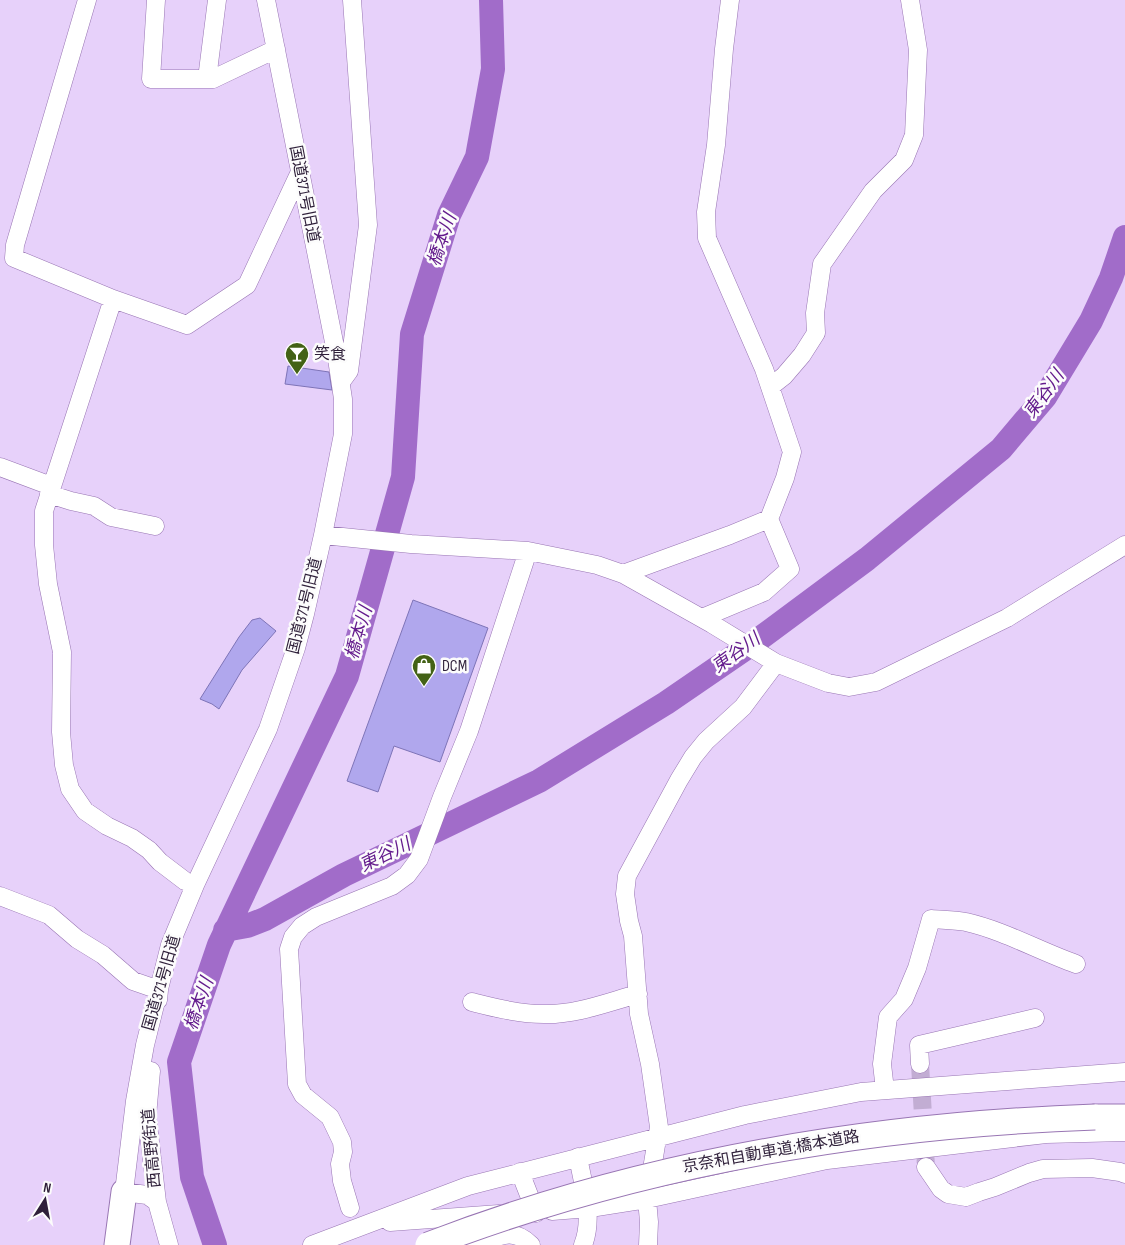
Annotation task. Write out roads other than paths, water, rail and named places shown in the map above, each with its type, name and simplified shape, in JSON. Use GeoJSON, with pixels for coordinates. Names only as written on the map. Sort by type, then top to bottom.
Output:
{"type":"FeatureCollection","features":[{"type":"Feature","properties":{"kind":"highway","name":"京奈和自動車道;橋本道路"},"geometry":{"type":"LineString","coordinates":[[428,1245],[478,1226],[593,1190],[683,1168],[789,1146],[889,1132],[970,1124],[1125,1117]]}},
{"type":"Feature","properties":{"kind":"highway"},"geometry":{"type":"LineString","coordinates":[[117,1245],[124,1192]]}},
{"type":"Feature","properties":{"kind":"street"},"geometry":{"type":"LineString","coordinates":[[87,0],[15,245],[14,258],[113,299],[187,325],[247,285],[300,174]]}},
{"type":"Feature","properties":{"kind":"street"},"geometry":{"type":"LineString","coordinates":[[156,0],[151,79],[214,79],[276,48]]}},
{"type":"Feature","properties":{"kind":"street"},"geometry":{"type":"LineString","coordinates":[[207,78],[217,0]]}},
{"type":"Feature","properties":{"kind":"street","name":"国道371号旧道"},"geometry":{"type":"LineString","coordinates":[[124,1192],[145,1045],[170,945],[195,885],[268,729],[296,648],[323,536],[343,434],[343,399],[336,352],[266,0]]}},
{"type":"Feature","properties":{"kind":"street"},"geometry":{"type":"LineString","coordinates":[[341,382],[349,371],[368,225],[352,0]]}},
{"type":"Feature","properties":{"kind":"street"},"geometry":{"type":"LineString","coordinates":[[707,621],[764,592],[790,569],[770,519],[792,452],[770,387],[706,238],[706,212],[716,145],[730,0]]}},
{"type":"Feature","properties":{"kind":"street"},"geometry":{"type":"LineString","coordinates":[[770,387],[784,376],[802,355],[816,334],[815,312],[822,264],[873,191],[904,160],[914,135],[918,50],[910,0]]}},
{"type":"Feature","properties":{"kind":"street"},"geometry":{"type":"LineString","coordinates":[[113,299],[44,511],[44,545],[48,584],[62,652],[61,732],[64,765],[70,789],[85,812],[107,826],[132,838],[185,881],[195,885]]}},
{"type":"Feature","properties":{"kind":"street"},"geometry":{"type":"LineString","coordinates":[[0,467],[71,501],[94,506],[111,517],[155,526]]}},
{"type":"Feature","properties":{"kind":"street"},"geometry":{"type":"LineString","coordinates":[[623,574],[770,519]]}},
{"type":"Feature","properties":{"kind":"street"},"geometry":{"type":"LineString","coordinates":[[323,536],[411,544],[528,551],[597,565],[623,574],[770,659],[828,683],[849,686],[876,682],[1007,618],[1125,545]]}},
{"type":"Feature","properties":{"kind":"street"},"geometry":{"type":"LineString","coordinates":[[350,1208],[342,1181],[340,1164],[343,1152],[340,1136],[330,1117],[303,1096],[296,1084],[289,948],[293,937],[302,926],[316,917],[392,886],[407,876],[419,859],[469,731],[528,551]]}},
{"type":"Feature","properties":{"kind":"street"},"geometry":{"type":"LineString","coordinates":[[648,1245],[647,1199],[659,1127],[650,1064],[639,1014],[634,936],[628,921],[625,894],[627,876],[678,780],[693,757],[743,707],[770,659]]}},
{"type":"Feature","properties":{"kind":"street"},"geometry":{"type":"LineString","coordinates":[[0,896],[49,915],[77,939],[103,955],[134,980],[159,990]]}},
{"type":"Feature","properties":{"kind":"street"},"geometry":{"type":"LineString","coordinates":[[885,1090],[882,1064],[888,1017],[904,999],[917,968],[931,919],[966,922],[1030,944],[1053,956],[1076,964]]}},
{"type":"Feature","properties":{"kind":"street","name":"西高野街道"},"geometry":{"type":"LineString","coordinates":[[159,990],[147,1116],[157,1202],[169,1245]]}},
{"type":"Feature","properties":{"kind":"street"},"geometry":{"type":"LineString","coordinates":[[472,1002],[500,1009],[546,1014],[578,1010],[638,994]]}},
{"type":"Feature","properties":{"kind":"street"},"geometry":{"type":"LineString","coordinates":[[920,1064],[918,1045],[1035,1018]]}},
{"type":"Feature","properties":{"kind":"street"},"geometry":{"type":"LineString","coordinates":[[312,1245],[468,1186],[658,1136],[755,1113],[861,1092],[1125,1072]]}},
{"type":"Feature","properties":{"kind":"street"},"geometry":{"type":"LineString","coordinates":[[368,1224],[587,1208],[647,1199],[738,1178],[847,1157],[1046,1134],[1125,1132]]}},
{"type":"Feature","properties":{"kind":"street"},"geometry":{"type":"LineString","coordinates":[[131,1138],[157,1202]]}},
{"type":"Feature","properties":{"kind":"street"},"geometry":{"type":"LineString","coordinates":[[578,1157],[587,1208],[588,1228],[583,1245]]}},
{"type":"Feature","properties":{"kind":"street"},"geometry":{"type":"LineString","coordinates":[[926,1168],[941,1189],[948,1194],[966,1198],[1043,1168],[1092,1168],[1125,1174]]}},
{"type":"Feature","properties":{"kind":"street"},"geometry":{"type":"LineString","coordinates":[[520,1172],[536,1212]]}},
{"type":"Feature","properties":{"kind":"street"},"geometry":{"type":"LineString","coordinates":[[124,1192],[147,1195],[157,1202]]}},
{"type":"Feature","properties":{"kind":"street"},"geometry":{"type":"LineString","coordinates":[[476,1245],[508,1233],[516,1234],[531,1245]]}},
{"type":"Feature","properties":{"kind":"waterway","name":"橋本川"},"geometry":{"type":"LineString","coordinates":[[215,1245],[192,1177],[179,1062],[219,945],[347,676],[403,477],[412,334],[449,215],[477,157],[493,69],[491,0]]}},
{"type":"Feature","properties":{"kind":"waterway","name":"東谷川"},"geometry":{"type":"LineString","coordinates":[[225,930],[247,926],[265,919],[344,875],[539,781],[666,703],[755,642],[867,559],[1001,449],[1045,397],[1091,321],[1111,278],[1125,237]]}},
{"type":"Feature","properties":{"kind":"tunnel"},"geometry":{"type":"LineString","coordinates":[[920,1064],[926,1167]]}},
{"type":"Feature","properties":{"kind":"place","name":"笑食"},"geometry":{"type":"Point","coordinates":[297,375]}},
{"type":"Feature","properties":{"kind":"place","name":"DCM"},"geometry":{"type":"Point","coordinates":[424,687]}}]}
